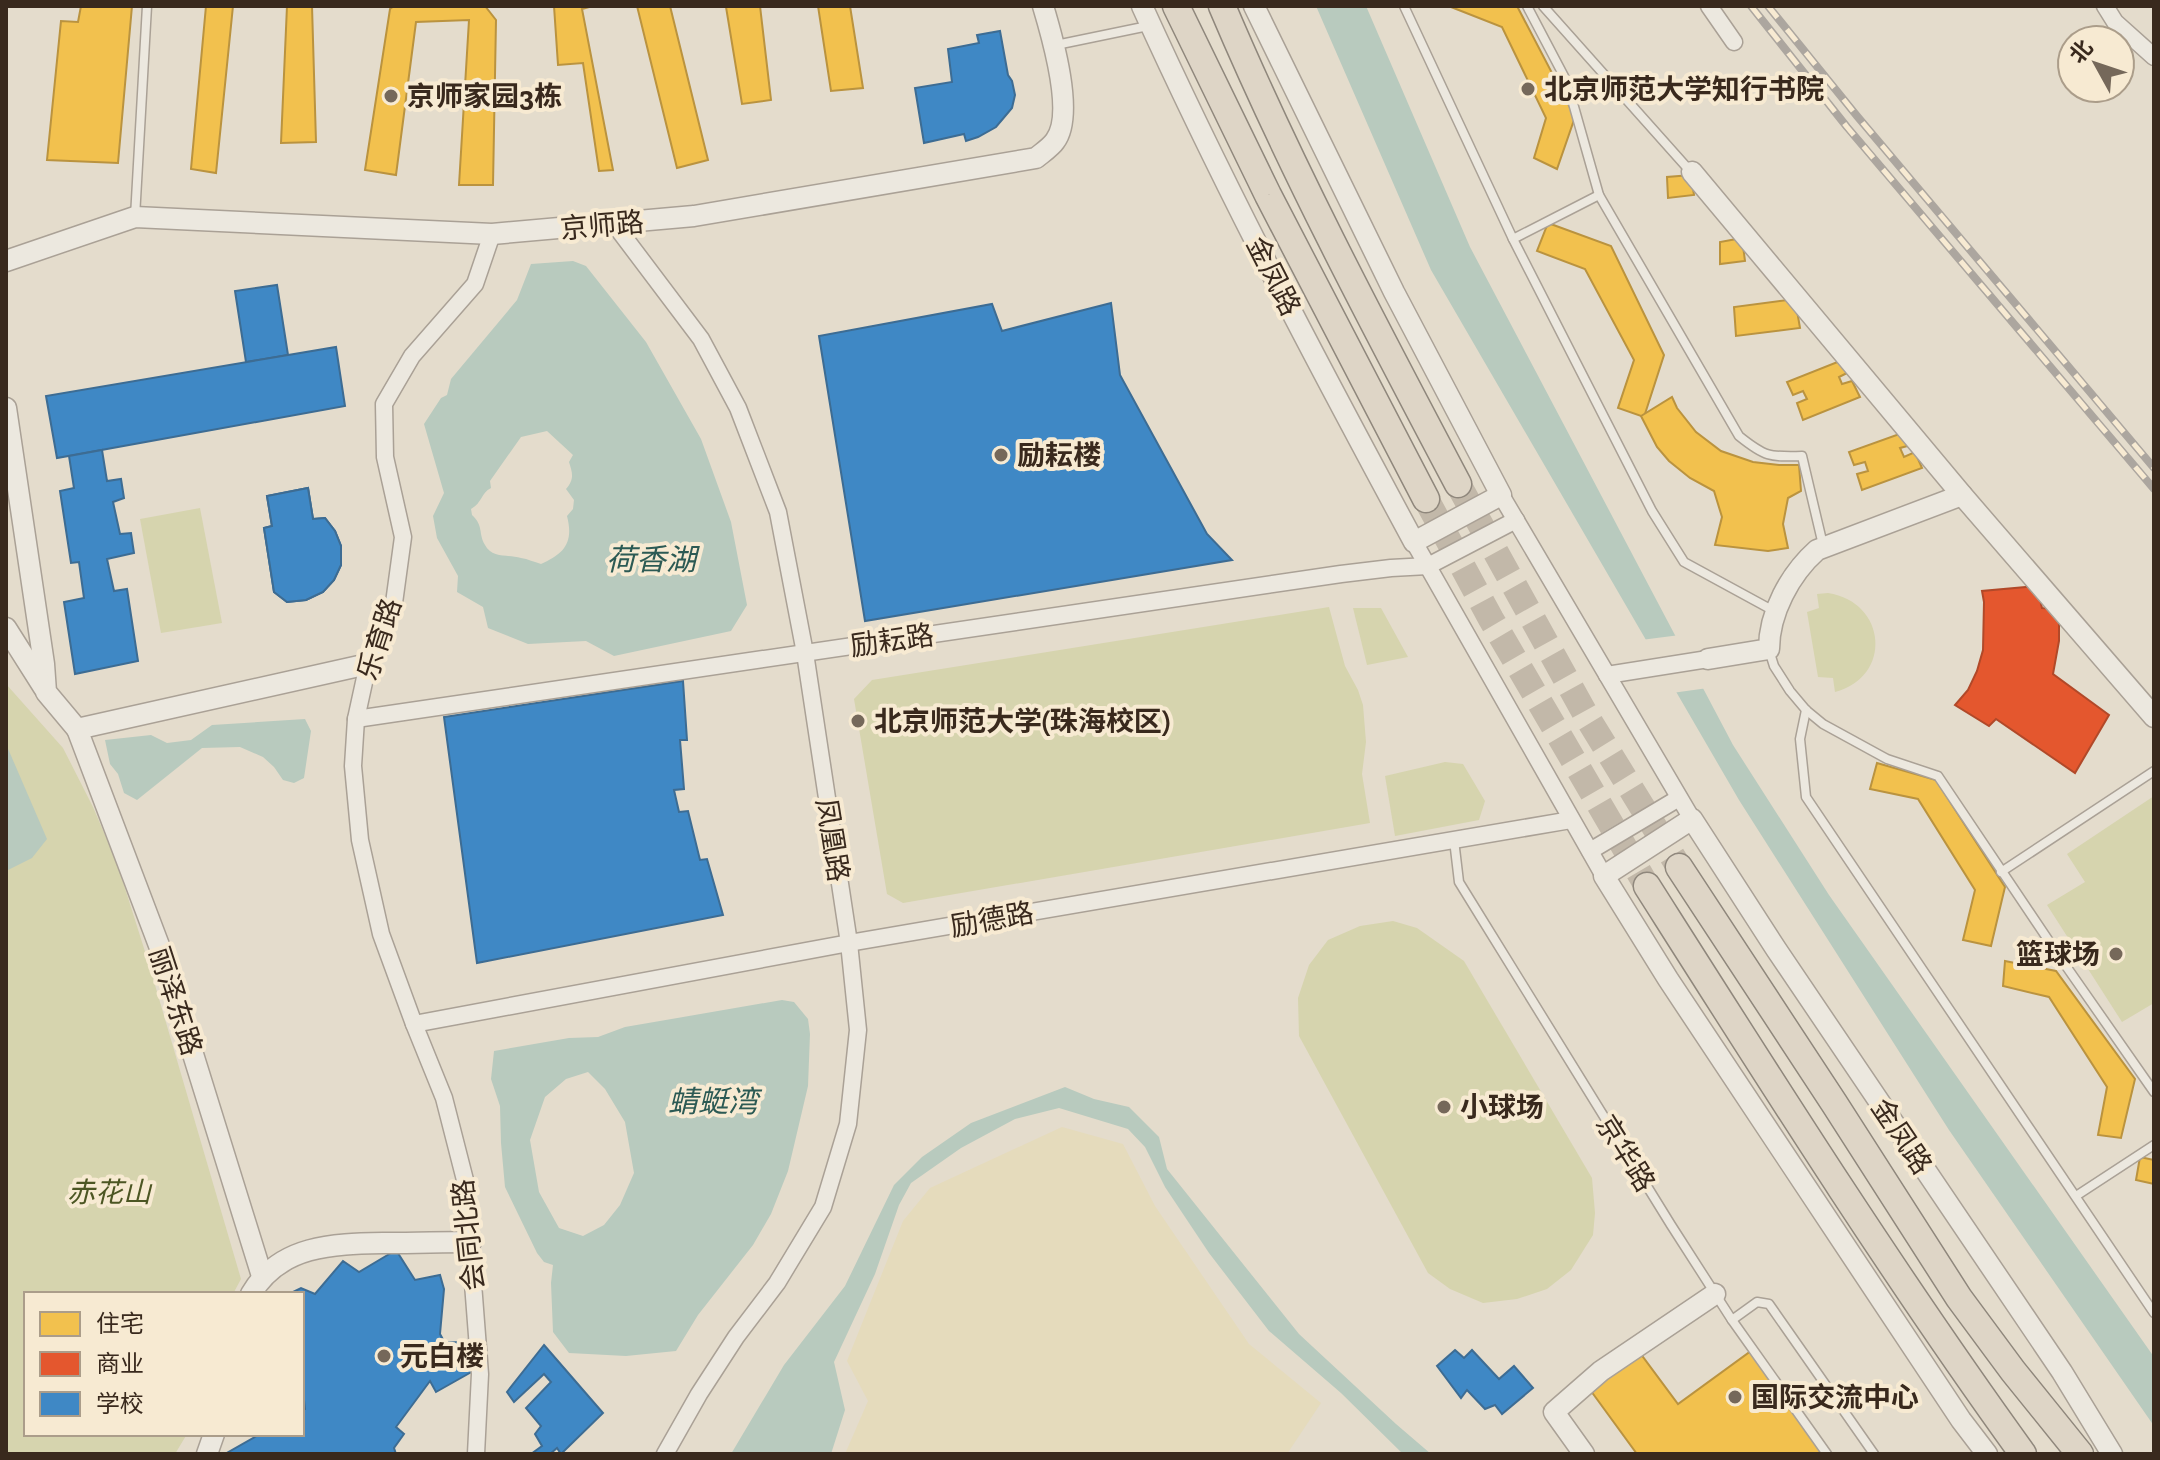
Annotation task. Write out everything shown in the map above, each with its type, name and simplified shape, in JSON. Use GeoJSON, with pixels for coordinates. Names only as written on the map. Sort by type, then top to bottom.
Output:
{"type":"FeatureCollection","features":[{"type":"Feature","properties":{"kind":"highway","name":"金凤路"},"geometry":{"type":"LineString","coordinates":[[1176,6],[1268,195],[1426,499]]}},
{"type":"Feature","properties":{"kind":"highway"},"geometry":{"type":"LineString","coordinates":[[1222,6],[1302,180],[1458,484]]}},
{"type":"Feature","properties":{"kind":"highway","name":"金凤路"},"geometry":{"type":"LineString","coordinates":[[1679,867],[1959,1298],[2080,1454]]}},
{"type":"Feature","properties":{"kind":"highway"},"geometry":{"type":"LineString","coordinates":[[1647,886],[1930,1322],[2023,1454]]}},
{"type":"Feature","properties":{"kind":"street","name":"京师路"},"geometry":{"type":"LineString","coordinates":[[6,261],[135,217],[492,234],[694,216],[1036,158],[1056,141],[1064,117],[1055,45],[1043,6]]}},
{"type":"Feature","properties":{"kind":"street","name":"金凤路"},"geometry":{"type":"LineString","coordinates":[[1142,6],[1220,172],[1414,542]]}},
{"type":"Feature","properties":{"kind":"street"},"geometry":{"type":"LineString","coordinates":[[1254,6],[1394,292],[1501,495],[1692,819],[1604,876]]}},
{"type":"Feature","properties":{"kind":"street"},"geometry":{"type":"LineString","coordinates":[[1709,6],[1734,42]]}},
{"type":"Feature","properties":{"kind":"street"},"geometry":{"type":"LineString","coordinates":[[2105,6],[2115,22],[2154,57]]}},
{"type":"Feature","properties":{"kind":"street"},"geometry":{"type":"LineString","coordinates":[[1607,675],[1769,649],[1769,632],[1775,612],[1804,563],[1823,546],[1962,495],[1692,172]]}},
{"type":"Feature","properties":{"kind":"street","name":"凤凰路"},"geometry":{"type":"LineString","coordinates":[[615,225],[701,339],[738,408],[778,512],[805,653],[849,943],[858,1030],[848,1124],[823,1207],[777,1283],[736,1337],[699,1394],[665,1454]]}},
{"type":"Feature","properties":{"kind":"street","name":"乐育路"},"geometry":{"type":"LineString","coordinates":[[414,1024],[381,934],[360,840],[353,766],[356,719],[368,664],[394,603],[403,537],[385,457],[384,404],[412,356],[475,284],[492,234]]}},
{"type":"Feature","properties":{"kind":"street"},"geometry":{"type":"LineString","coordinates":[[6,408],[46,692]]}},
{"type":"Feature","properties":{"kind":"street"},"geometry":{"type":"LineString","coordinates":[[1501,495],[1414,542],[1571,820],[1668,979],[1987,1454]]}},
{"type":"Feature","properties":{"kind":"street"},"geometry":{"type":"LineString","coordinates":[[1428,566],[1516,520]]}},
{"type":"Feature","properties":{"kind":"street"},"geometry":{"type":"LineString","coordinates":[[1992,530],[2154,717]]}},
{"type":"Feature","properties":{"kind":"street","name":"励耘路"},"geometry":{"type":"LineString","coordinates":[[356,719],[1341,574],[1428,566]]}},
{"type":"Feature","properties":{"kind":"street"},"geometry":{"type":"LineString","coordinates":[[6,628],[46,692]]}},
{"type":"Feature","properties":{"kind":"street"},"geometry":{"type":"LineString","coordinates":[[77,729],[368,664]]}},
{"type":"Feature","properties":{"kind":"street","name":"丽泽东路"},"geometry":{"type":"LineString","coordinates":[[46,692],[77,729],[160,948],[256,1285],[291,1256],[319,1247],[471,1242]]}},
{"type":"Feature","properties":{"kind":"street"},"geometry":{"type":"LineString","coordinates":[[1590,851],[1679,798]]}},
{"type":"Feature","properties":{"kind":"street","name":"金凤路"},"geometry":{"type":"LineString","coordinates":[[1692,819],[2062,1372],[2112,1454]]}},
{"type":"Feature","properties":{"kind":"street","name":"励德路"},"geometry":{"type":"LineString","coordinates":[[414,1024],[849,943],[1571,820]]}},
{"type":"Feature","properties":{"kind":"street","name":"会同北路"},"geometry":{"type":"LineString","coordinates":[[414,1024],[447,1112],[465,1180],[480,1374],[476,1454]]}},
{"type":"Feature","properties":{"kind":"street"},"geometry":{"type":"LineString","coordinates":[[1584,1454],[1554,1412],[1601,1371],[1715,1294]]}},
{"type":"Feature","properties":{"kind":"lane"},"geometry":{"type":"LineString","coordinates":[[135,217],[147,6]]}},
{"type":"Feature","properties":{"kind":"lane"},"geometry":{"type":"LineString","coordinates":[[1404,6],[1513,239],[1652,511],[1684,562],[1775,612]]}},
{"type":"Feature","properties":{"kind":"lane"},"geometry":{"type":"LineString","coordinates":[[1527,6],[1567,82],[1599,195],[1739,436],[1753,448],[1772,457],[1802,456],[1823,546]]}},
{"type":"Feature","properties":{"kind":"lane"},"geometry":{"type":"LineString","coordinates":[[1543,6],[1692,172]]}},
{"type":"Feature","properties":{"kind":"lane"},"geometry":{"type":"LineString","coordinates":[[1055,45],[1151,26]]}},
{"type":"Feature","properties":{"kind":"lane"},"geometry":{"type":"LineString","coordinates":[[1513,239],[1599,195]]}},
{"type":"Feature","properties":{"kind":"lane"},"geometry":{"type":"LineString","coordinates":[[1962,495],[1992,530]]}},
{"type":"Feature","properties":{"kind":"lane"},"geometry":{"type":"LineString","coordinates":[[1769,649],[1780,677],[1806,710],[1823,724],[1887,759],[1938,776],[2154,1092]]}},
{"type":"Feature","properties":{"kind":"lane"},"geometry":{"type":"LineString","coordinates":[[1806,710],[1800,739],[1806,797],[2154,1313]]}},
{"type":"Feature","properties":{"kind":"lane"},"geometry":{"type":"LineString","coordinates":[[2001,872],[2154,771]]}},
{"type":"Feature","properties":{"kind":"lane","name":"京华路"},"geometry":{"type":"LineString","coordinates":[[1454,839],[1459,882],[1715,1294],[1827,1454]]}},
{"type":"Feature","properties":{"kind":"lane"},"geometry":{"type":"LineString","coordinates":[[2076,1196],[2154,1145]]}},
{"type":"Feature","properties":{"kind":"lane"},"geometry":{"type":"LineString","coordinates":[[1732,1320],[1757,1302],[1769,1304],[1874,1454]]}},
{"type":"Feature","properties":{"kind":"shaded area"},"geometry":{"type":"Polygon","coordinates":[[[1062,1127],[1123,1144],[1155,1206],[1249,1344],[1321,1403],[1287,1454],[845,1454],[868,1401],[847,1361],[903,1221],[930,1188],[1062,1127]]]}},
{"type":"Feature","properties":{"kind":"green space"},"geometry":{"type":"Polygon","coordinates":[[[200,508],[222,623],[161,633],[140,519],[200,508]]]}},
{"type":"Feature","properties":{"kind":"green space"},"geometry":{"type":"Polygon","coordinates":[[[1828,593],[1848,599],[1862,610],[1871,624],[1875,640],[1874,656],[1867,671],[1854,684],[1835,692],[1833,678],[1818,677],[1807,612],[1819,608],[1817,594],[1828,593]]]}},
{"type":"Feature","properties":{"kind":"green space"},"geometry":{"type":"Polygon","coordinates":[[[1329,607],[1345,666],[1363,705],[1366,742],[1362,774],[1370,823],[903,903],[887,894],[854,699],[872,680],[1329,607]]]}},
{"type":"Feature","properties":{"kind":"green space"},"geometry":{"type":"Polygon","coordinates":[[[1353,608],[1381,608],[1408,657],[1367,665],[1353,608]]]}},
{"type":"Feature","properties":{"kind":"green space","name":"赤花山"},"geometry":{"type":"Polygon","coordinates":[[[6,684],[63,748],[117,863],[241,1279],[234,1292],[24,1292],[24,1436],[186,1436],[175,1454],[6,1454],[6,684]]]}},
{"type":"Feature","properties":{"kind":"green space"},"geometry":{"type":"Polygon","coordinates":[[[1445,762],[1463,764],[1485,801],[1479,820],[1395,836],[1385,776],[1445,762]]]}},
{"type":"Feature","properties":{"kind":"green space","name":"篮球场"},"geometry":{"type":"Polygon","coordinates":[[[2154,796],[2154,1003],[2122,1022],[2047,905],[2085,882],[2067,854],[2154,796]]]}},
{"type":"Feature","properties":{"kind":"green space","name":"小球场"},"geometry":{"type":"Polygon","coordinates":[[[1393,921],[1417,928],[1464,961],[1592,1178],[1593,1235],[1571,1270],[1547,1289],[1517,1299],[1483,1303],[1450,1289],[1428,1273],[1299,1036],[1298,998],[1309,965],[1328,940],[1360,926],[1393,921]]]}},
{"type":"Feature","properties":{"kind":"water"},"geometry":{"type":"Polygon","coordinates":[[[1316,6],[1366,6],[1470,247],[1733,745],[1829,895],[2154,1357],[2154,1426],[1949,1130],[1739,800],[1431,270],[1316,6]]]}},
{"type":"Feature","properties":{"kind":"water","name":"荷香湖"},"geometry":{"type":"Polygon","coordinates":[[[573,261],[586,266],[646,342],[701,439],[731,522],[747,605],[731,631],[614,656],[586,641],[528,644],[488,628],[483,607],[457,592],[458,576],[437,538],[433,516],[444,493],[424,424],[441,398],[447,395],[451,379],[517,300],[531,264],[573,261]],[[547,431],[521,437],[490,481],[491,488],[471,509],[488,549],[496,554],[541,564],[561,552],[568,540],[567,516],[573,509],[574,500],[566,489],[572,480],[569,462],[573,455],[547,431]]]}},
{"type":"Feature","properties":{"kind":"water"},"geometry":{"type":"Polygon","coordinates":[[[305,719],[311,731],[304,778],[294,783],[283,780],[263,757],[240,747],[202,748],[137,800],[124,793],[118,774],[110,764],[105,740],[151,735],[167,743],[191,740],[212,725],[305,719]]]}},
{"type":"Feature","properties":{"kind":"water"},"geometry":{"type":"Polygon","coordinates":[[[6,744],[47,839],[32,858],[6,871],[6,744]]]}},
{"type":"Feature","properties":{"kind":"water","name":"蜻蜓湾"},"geometry":{"type":"Polygon","coordinates":[[[782,1000],[794,1002],[808,1019],[808,1086],[788,1171],[771,1214],[753,1245],[698,1315],[676,1351],[626,1356],[569,1353],[553,1332],[553,1265],[544,1262],[537,1253],[505,1187],[500,1106],[491,1079],[494,1051],[569,1038],[598,1037],[625,1027],[782,1000]],[[588,1072],[566,1079],[545,1097],[530,1140],[539,1192],[559,1228],[583,1236],[604,1225],[620,1205],[634,1173],[625,1122],[605,1089],[588,1072]]]}},
{"type":"Feature","properties":{"kind":"water"},"geometry":{"type":"Polygon","coordinates":[[[1065,1087],[1094,1099],[1129,1107],[1159,1137],[1167,1169],[1299,1334],[1431,1454],[1403,1454],[1341,1393],[1269,1331],[1209,1253],[1165,1187],[1145,1147],[1128,1129],[1059,1108],[1015,1119],[961,1148],[911,1183],[899,1205],[875,1274],[834,1362],[845,1410],[831,1454],[731,1454],[784,1365],[845,1286],[894,1185],[922,1157],[971,1123],[1065,1087]]]}},
{"type":"Feature","properties":{"kind":"pier"},"geometry":{"type":"Polygon","coordinates":[[[1680,635],[1708,688],[1672,693],[1641,640],[1680,635]]]}},
{"type":"Feature","properties":{"kind":"building: 住宅"},"geometry":{"type":"Polygon","coordinates":[[[81,6],[132,6],[118,163],[47,160],[61,21],[78,22],[81,6]]]}},
{"type":"Feature","properties":{"kind":"building: 住宅"},"geometry":{"type":"Polygon","coordinates":[[[206,6],[233,6],[216,173],[191,169],[206,6]]]}},
{"type":"Feature","properties":{"kind":"building: 住宅"},"geometry":{"type":"Polygon","coordinates":[[[287,6],[312,6],[316,142],[281,143],[287,6]]]}},
{"type":"Feature","properties":{"kind":"building: 住宅","name":"京师家园3栋"},"geometry":{"type":"Polygon","coordinates":[[[394,6],[485,6],[496,20],[493,185],[459,185],[469,20],[416,22],[396,175],[365,170],[390,9],[394,6]]]}},
{"type":"Feature","properties":{"kind":"building: 住宅"},"geometry":{"type":"Polygon","coordinates":[[[554,6],[593,6],[582,9],[613,170],[599,171],[583,63],[558,65],[554,6]]]}},
{"type":"Feature","properties":{"kind":"building: 住宅"},"geometry":{"type":"Polygon","coordinates":[[[637,6],[670,6],[708,160],[677,168],[637,6]]]}},
{"type":"Feature","properties":{"kind":"building: 住宅"},"geometry":{"type":"Polygon","coordinates":[[[760,6],[771,100],[742,104],[726,7],[760,6]]]}},
{"type":"Feature","properties":{"kind":"building: 住宅"},"geometry":{"type":"Polygon","coordinates":[[[818,6],[850,6],[863,88],[831,91],[818,6]]]}},
{"type":"Feature","properties":{"kind":"building: 住宅"},"geometry":{"type":"Polygon","coordinates":[[[1517,6],[1575,117],[1557,169],[1534,158],[1546,118],[1502,27],[1451,7],[1517,6]]]}},
{"type":"Feature","properties":{"kind":"building: 住宅"},"geometry":{"type":"Polygon","coordinates":[[[1691,175],[1694,195],[1668,198],[1667,177],[1691,175]]]}},
{"type":"Feature","properties":{"kind":"building: 住宅"},"geometry":{"type":"Polygon","coordinates":[[[1548,223],[1611,246],[1664,355],[1644,417],[1618,408],[1634,360],[1585,269],[1537,251],[1548,223]]]}},
{"type":"Feature","properties":{"kind":"building: 住宅"},"geometry":{"type":"Polygon","coordinates":[[[1742,238],[1745,261],[1720,264],[1720,242],[1742,238]]]}},
{"type":"Feature","properties":{"kind":"building: 住宅"},"geometry":{"type":"Polygon","coordinates":[[[1795,299],[1800,328],[1736,336],[1734,307],[1795,299]]]}},
{"type":"Feature","properties":{"kind":"building: 住宅"},"geometry":{"type":"Polygon","coordinates":[[[1840,361],[1847,373],[1839,377],[1842,384],[1852,381],[1860,397],[1803,420],[1797,403],[1807,399],[1803,391],[1793,395],[1787,382],[1840,361]]]}},
{"type":"Feature","properties":{"kind":"building: 住宅"},"geometry":{"type":"Polygon","coordinates":[[[1672,397],[1696,432],[1721,451],[1753,462],[1799,465],[1801,491],[1788,498],[1783,524],[1788,548],[1768,551],[1715,545],[1722,517],[1714,491],[1690,478],[1669,461],[1657,447],[1641,416],[1672,397]]]}},
{"type":"Feature","properties":{"kind":"building: 住宅"},"geometry":{"type":"Polygon","coordinates":[[[1905,432],[1911,445],[1900,448],[1904,457],[1915,452],[1922,468],[1862,490],[1857,474],[1868,471],[1865,462],[1854,465],[1849,452],[1905,432]]]}},
{"type":"Feature","properties":{"kind":"building: 住宅"},"geometry":{"type":"Polygon","coordinates":[[[1877,763],[1936,780],[2005,887],[1991,946],[1963,940],[1975,890],[1918,799],[1870,789],[1877,763]]]}},
{"type":"Feature","properties":{"kind":"building: 住宅"},"geometry":{"type":"Polygon","coordinates":[[[2005,961],[2056,971],[2135,1079],[2121,1138],[2098,1135],[2107,1087],[2049,997],[2003,986],[2005,961]]]}},
{"type":"Feature","properties":{"kind":"building: 住宅"},"geometry":{"type":"Polygon","coordinates":[[[2140,1157],[2154,1160],[2154,1184],[2136,1180],[2140,1157]]]}},
{"type":"Feature","properties":{"kind":"building: 住宅","name":"国际交流中心"},"geometry":{"type":"Polygon","coordinates":[[[1751,1351],[1824,1454],[1637,1454],[1591,1391],[1640,1353],[1678,1404],[1751,1351]]]}},
{"type":"Feature","properties":{"kind":"building: 商业"},"geometry":{"type":"Polygon","coordinates":[[[2037,586],[2042,608],[2059,609],[2059,641],[2053,674],[2109,715],[2075,773],[1996,719],[1989,726],[1955,705],[1968,690],[1983,650],[1982,591],[2037,586]]]}},
{"type":"Feature","properties":{"kind":"building: 学校"},"geometry":{"type":"Polygon","coordinates":[[[1000,31],[1015,95],[1012,108],[996,127],[978,137],[966,141],[964,134],[924,143],[915,88],[952,82],[948,49],[979,43],[977,35],[1000,31]]]}},
{"type":"Feature","properties":{"kind":"building: 学校"},"geometry":{"type":"Polygon","coordinates":[[[277,285],[288,355],[246,362],[235,291],[277,285]]]}},
{"type":"Feature","properties":{"kind":"building: 学校","name":"励耘楼"},"geometry":{"type":"Polygon","coordinates":[[[1111,303],[1120,375],[1207,534],[1232,560],[865,621],[819,336],[992,304],[1002,331],[1111,303]]]}},
{"type":"Feature","properties":{"kind":"building: 学校"},"geometry":{"type":"Polygon","coordinates":[[[336,347],[345,406],[57,458],[46,396],[336,347]]]}},
{"type":"Feature","properties":{"kind":"building: 学校"},"geometry":{"type":"Polygon","coordinates":[[[102,450],[107,481],[121,479],[124,498],[113,502],[120,534],[131,533],[134,553],[107,559],[114,591],[127,589],[138,661],[75,674],[64,602],[84,598],[79,562],[71,563],[60,491],[74,488],[69,456],[102,450]]]}},
{"type":"Feature","properties":{"kind":"building: 学校"},"geometry":{"type":"Polygon","coordinates":[[[308,488],[313,519],[325,518],[335,531],[341,546],[341,565],[334,580],[323,592],[306,600],[287,602],[274,592],[264,528],[272,526],[267,496],[308,488]]]}},
{"type":"Feature","properties":{"kind":"building: 学校"},"geometry":{"type":"Polygon","coordinates":[[[308,488],[313,519],[325,518],[335,531],[341,546],[341,565],[334,580],[323,592],[306,600],[287,602],[274,592],[264,528],[272,526],[267,496],[308,488]]]}},
{"type":"Feature","properties":{"kind":"building: 学校"},"geometry":{"type":"Polygon","coordinates":[[[683,681],[687,740],[680,740],[684,789],[674,790],[679,812],[688,811],[700,860],[707,859],[723,915],[477,963],[444,717],[683,681]]]}},
{"type":"Feature","properties":{"kind":"building: 学校","name":"元白楼"},"geometry":{"type":"Polygon","coordinates":[[[396,1250],[415,1280],[440,1275],[444,1289],[440,1334],[445,1343],[458,1342],[475,1370],[436,1392],[430,1381],[396,1427],[404,1434],[394,1448],[396,1454],[225,1454],[256,1436],[304,1436],[304,1292],[293,1292],[301,1288],[315,1294],[343,1261],[359,1272],[396,1250]]]}},
{"type":"Feature","properties":{"kind":"building: 学校"},"geometry":{"type":"Polygon","coordinates":[[[544,1345],[603,1413],[561,1454],[557,1448],[550,1454],[531,1454],[542,1446],[535,1434],[541,1426],[526,1408],[551,1382],[544,1374],[514,1402],[507,1392],[544,1345]]]}},
{"type":"Feature","properties":{"kind":"building: 学校"},"geometry":{"type":"Polygon","coordinates":[[[1455,1350],[1464,1358],[1472,1350],[1499,1379],[1514,1366],[1533,1388],[1502,1414],[1495,1405],[1485,1409],[1467,1390],[1461,1398],[1437,1366],[1455,1350]]]}},
{"type":"Feature","properties":{"kind":"tunnel"},"geometry":{"type":"LineString","coordinates":[[1458,484],[1587,717],[1679,867]]}},
{"type":"Feature","properties":{"kind":"tunnel"},"geometry":{"type":"LineString","coordinates":[[1426,499],[1491,619],[1647,886]]}},
{"type":"Feature","properties":{"kind":"railway"},"geometry":{"type":"LineString","coordinates":[[1751,6],[1847,127],[2154,489]]}},
{"type":"Feature","properties":{"kind":"railway"},"geometry":{"type":"LineString","coordinates":[[1768,6],[2154,468]]}},
{"type":"Feature","properties":{"kind":"place","name":"北京师范大学知行书院"},"geometry":{"type":"Point","coordinates":[1528,89]}},
{"type":"Feature","properties":{"kind":"place","name":"京师家园3栋"},"geometry":{"type":"Point","coordinates":[391,96]}},
{"type":"Feature","properties":{"kind":"place","name":"励耘楼"},"geometry":{"type":"Point","coordinates":[1001,455]}},
{"type":"Feature","properties":{"kind":"place","name":"北京师范大学(珠海校区)"},"geometry":{"type":"Point","coordinates":[858,721]}},
{"type":"Feature","properties":{"kind":"place","name":"篮球场"},"geometry":{"type":"Point","coordinates":[2116,954]}},
{"type":"Feature","properties":{"kind":"place","name":"小球场"},"geometry":{"type":"Point","coordinates":[1444,1107]}},
{"type":"Feature","properties":{"kind":"place","name":"元白楼"},"geometry":{"type":"Point","coordinates":[384,1356]}},
{"type":"Feature","properties":{"kind":"place","name":"国际交流中心"},"geometry":{"type":"Point","coordinates":[1735,1397]}}]}
